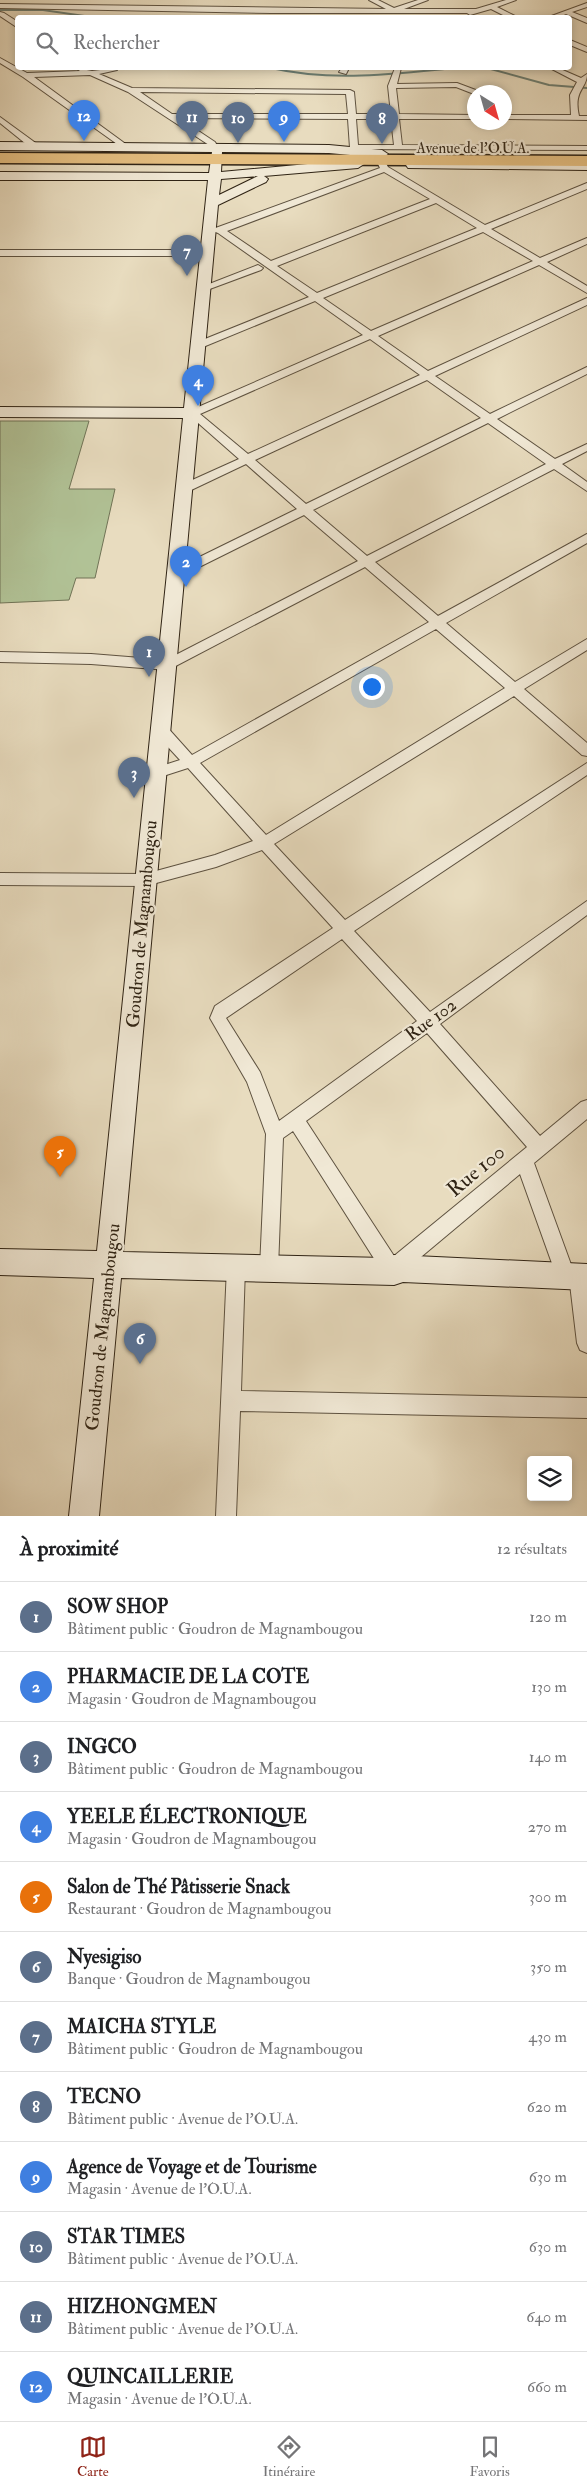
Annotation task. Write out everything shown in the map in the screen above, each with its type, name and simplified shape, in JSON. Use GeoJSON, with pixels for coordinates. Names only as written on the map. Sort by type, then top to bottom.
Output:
{"type":"FeatureCollection","features":[{"type":"Feature","properties":{"kind":"highway","name":"Avenue de l'O.U.A."},"geometry":{"type":"LineString","coordinates":[[0,152],[216,159]]}},
{"type":"Feature","properties":{"kind":"highway","name":"Avenue de l'O.U.A."},"geometry":{"type":"LineString","coordinates":[[382,162],[587,154]]}},
{"type":"Feature","properties":{"kind":"highway","name":"Avenue de l'O.U.A."},"geometry":{"type":"LineString","coordinates":[[0,158],[382,162],[587,160]]}},
{"type":"Feature","properties":{"kind":"street"},"geometry":{"type":"LineString","coordinates":[[187,8],[188,0]]}},
{"type":"Feature","properties":{"kind":"street"},"geometry":{"type":"LineString","coordinates":[[372,0],[394,10],[425,0]]}},
{"type":"Feature","properties":{"kind":"street"},"geometry":{"type":"LineString","coordinates":[[466,15],[513,0]]}},
{"type":"Feature","properties":{"kind":"street"},"geometry":{"type":"LineString","coordinates":[[566,0],[586,5]]}},
{"type":"Feature","properties":{"kind":"street"},"geometry":{"type":"LineString","coordinates":[[288,14],[292,4],[299,2]]}},
{"type":"Feature","properties":{"kind":"street"},"geometry":{"type":"LineString","coordinates":[[468,3],[480,10]]}},
{"type":"Feature","properties":{"kind":"street"},"geometry":{"type":"LineString","coordinates":[[1,8],[68,4],[133,4],[288,14],[394,10],[480,10]]}},
{"type":"Feature","properties":{"kind":"street"},"geometry":{"type":"LineString","coordinates":[[558,15],[586,5]]}},
{"type":"Feature","properties":{"kind":"street"},"geometry":{"type":"LineString","coordinates":[[492,7],[509,15]]}},
{"type":"Feature","properties":{"kind":"street"},"geometry":{"type":"LineString","coordinates":[[1,8],[22,14]]}},
{"type":"Feature","properties":{"kind":"street"},"geometry":{"type":"LineString","coordinates":[[1,8],[15,23]]}},
{"type":"Feature","properties":{"kind":"street"},"geometry":{"type":"LineString","coordinates":[[207,15],[208,8]]}},
{"type":"Feature","properties":{"kind":"street"},"geometry":{"type":"LineString","coordinates":[[566,12],[587,21]]}},
{"type":"Feature","properties":{"kind":"street"},"geometry":{"type":"LineString","coordinates":[[572,43],[587,50]]}},
{"type":"Feature","properties":{"kind":"street"},"geometry":{"type":"LineString","coordinates":[[2,63],[15,58]]}},
{"type":"Feature","properties":{"kind":"street"},"geometry":{"type":"LineString","coordinates":[[2,63],[15,70]]}},
{"type":"Feature","properties":{"kind":"street"},"geometry":{"type":"LineString","coordinates":[[16,70],[26,75],[124,147]]}},
{"type":"Feature","properties":{"kind":"street"},"geometry":{"type":"LineString","coordinates":[[84,70],[131,90],[212,144],[216,159]]}},
{"type":"Feature","properties":{"kind":"street"},"geometry":{"type":"LineString","coordinates":[[26,75],[92,73],[105,70]]}},
{"type":"Feature","properties":{"kind":"street"},"geometry":{"type":"LineString","coordinates":[[397,70],[392,86],[398,148]]}},
{"type":"Feature","properties":{"kind":"street"},"geometry":{"type":"LineString","coordinates":[[558,70],[582,80],[574,93],[572,102],[576,118]]}},
{"type":"Feature","properties":{"kind":"street"},"geometry":{"type":"LineString","coordinates":[[392,86],[457,85],[467,88]]}},
{"type":"Feature","properties":{"kind":"street"},"geometry":{"type":"LineString","coordinates":[[131,90],[350,92],[353,149],[382,162],[436,200],[587,290]]}},
{"type":"Feature","properties":{"kind":"street"},"geometry":{"type":"LineString","coordinates":[[512,111],[525,117]]}},
{"type":"Feature","properties":{"kind":"street"},"geometry":{"type":"LineString","coordinates":[[169,116],[467,117]]}},
{"type":"Feature","properties":{"kind":"street"},"geometry":{"type":"LineString","coordinates":[[512,117],[587,118]]}},
{"type":"Feature","properties":{"kind":"street"},"geometry":{"type":"LineString","coordinates":[[0,119],[34,146]]}},
{"type":"Feature","properties":{"kind":"street","name":"Avenue de l'O.U.A."},"geometry":{"type":"LineString","coordinates":[[0,146],[124,147],[216,159],[285,171],[335,164],[382,162],[587,166]]}},
{"type":"Feature","properties":{"kind":"street","name":"Avenue de l'O.U.A."},"geometry":{"type":"LineString","coordinates":[[0,176],[353,149],[587,148]]}},
{"type":"Feature","properties":{"kind":"street","name":"Goudron de Magnambougou"},"geometry":{"type":"LineString","coordinates":[[84,1516],[145,880],[168,665],[183,489],[207,253],[214,230],[212,203],[216,159]]}},
{"type":"Feature","properties":{"kind":"street"},"geometry":{"type":"LineString","coordinates":[[214,230],[382,162]]}},
{"type":"Feature","properties":{"kind":"street"},"geometry":{"type":"LineString","coordinates":[[212,203],[237,190],[285,171]]}},
{"type":"Feature","properties":{"kind":"street"},"geometry":{"type":"LineString","coordinates":[[199,345],[587,186]]}},
{"type":"Feature","properties":{"kind":"street"},"geometry":{"type":"LineString","coordinates":[[270,265],[436,200]]}},
{"type":"Feature","properties":{"kind":"street"},"geometry":{"type":"LineString","coordinates":[[214,230],[270,265],[587,487]]}},
{"type":"Feature","properties":{"kind":"street"},"geometry":{"type":"LineString","coordinates":[[0,412],[192,413],[587,241]]}},
{"type":"Feature","properties":{"kind":"street"},"geometry":{"type":"LineString","coordinates":[[0,254],[207,253]]}},
{"type":"Feature","properties":{"kind":"street"},"geometry":{"type":"LineString","coordinates":[[204,288],[258,268]]}},
{"type":"Feature","properties":{"kind":"street"},"geometry":{"type":"LineString","coordinates":[[183,489],[587,301]]}},
{"type":"Feature","properties":{"kind":"street"},"geometry":{"type":"LineString","coordinates":[[175,574],[491,420],[587,370]]}},
{"type":"Feature","properties":{"kind":"street"},"geometry":{"type":"LineString","coordinates":[[192,413],[587,751]]}},
{"type":"Feature","properties":{"kind":"street"},"geometry":{"type":"LineString","coordinates":[[0,657],[91,659],[168,665],[587,447]]}},
{"type":"Feature","properties":{"kind":"street"},"geometry":{"type":"LineString","coordinates":[[157,773],[191,762],[587,538]]}},
{"type":"Feature","properties":{"kind":"street"},"geometry":{"type":"LineString","coordinates":[[0,879],[145,880],[216,861],[264,843],[587,644]]}},
{"type":"Feature","properties":{"kind":"street"},"geometry":{"type":"LineString","coordinates":[[161,730],[428,1022],[539,1148]]}},
{"type":"Feature","properties":{"kind":"street"},"geometry":{"type":"LineString","coordinates":[[269,1268],[275,1134],[254,1078],[218,1018],[221,1011],[587,768]]}},
{"type":"Feature","properties":{"kind":"street","name":"Rue 102"},"geometry":{"type":"LineString","coordinates":[[275,1134],[587,907]]}},
{"type":"Feature","properties":{"kind":"street","name":"Rue 100"},"geometry":{"type":"LineString","coordinates":[[394,1270],[587,1108]]}},
{"type":"Feature","properties":{"kind":"street"},"geometry":{"type":"LineString","coordinates":[[295,1119],[394,1270]]}},
{"type":"Feature","properties":{"kind":"street"},"geometry":{"type":"LineString","coordinates":[[524,1161],[577,1277],[587,1343]]}},
{"type":"Feature","properties":{"kind":"street"},"geometry":{"type":"LineString","coordinates":[[0,1262],[394,1270],[577,1277]]}},
{"type":"Feature","properties":{"kind":"street"},"geometry":{"type":"LineString","coordinates":[[226,1516],[229,1401],[236,1267]]}},
{"type":"Feature","properties":{"kind":"street"},"geometry":{"type":"LineString","coordinates":[[229,1401],[587,1408]]}},
{"type":"Feature","properties":{"kind":"green space"},"geometry":{"type":"Polygon","coordinates":[[[0,421],[89,421],[69,489],[115,489],[95,578],[76,578],[69,600],[0,603],[0,421]]]}},
{"type":"Feature","properties":{"kind":"waterway"},"geometry":{"type":"LineString","coordinates":[[0,10],[43,10],[77,15]]}},
{"type":"Feature","properties":{"kind":"waterway"},"geometry":{"type":"LineString","coordinates":[[282,70],[339,76],[431,70]]}},
{"type":"Feature","properties":{"kind":"waterway"},"geometry":{"type":"LineString","coordinates":[[494,70],[549,85],[587,88]]}},
{"type":"Feature","properties":{"kind":"place","name":"QUINCAILLERIE"},"geometry":{"type":"Point","coordinates":[84,141]}},
{"type":"Feature","properties":{"kind":"place","name":"HIZHONGMEN"},"geometry":{"type":"Point","coordinates":[192,142]}},
{"type":"Feature","properties":{"kind":"place","name":"Agence de Voyage et de Tourisme"},"geometry":{"type":"Point","coordinates":[284,142]}},
{"type":"Feature","properties":{"kind":"place","name":"STAR TIMES"},"geometry":{"type":"Point","coordinates":[238,143]}},
{"type":"Feature","properties":{"kind":"place","name":"TECNO"},"geometry":{"type":"Point","coordinates":[382,144]}},
{"type":"Feature","properties":{"kind":"place","name":"MAICHA STYLE"},"geometry":{"type":"Point","coordinates":[187,276]}},
{"type":"Feature","properties":{"kind":"place","name":"YEELE ÉLECTRONIQUE"},"geometry":{"type":"Point","coordinates":[198,406]}},
{"type":"Feature","properties":{"kind":"place","name":"PHARMACIE DE LA COTE"},"geometry":{"type":"Point","coordinates":[186,587]}},
{"type":"Feature","properties":{"kind":"place","name":"SOW SHOP"},"geometry":{"type":"Point","coordinates":[149,677]}},
{"type":"Feature","properties":{"kind":"place","name":"INGCO"},"geometry":{"type":"Point","coordinates":[134,798]}},
{"type":"Feature","properties":{"kind":"place","name":"Salon de Thé Pâtisserie Snack"},"geometry":{"type":"Point","coordinates":[60,1177]}},
{"type":"Feature","properties":{"kind":"place","name":"Nyesigiso"},"geometry":{"type":"Point","coordinates":[140,1364]}}]}
